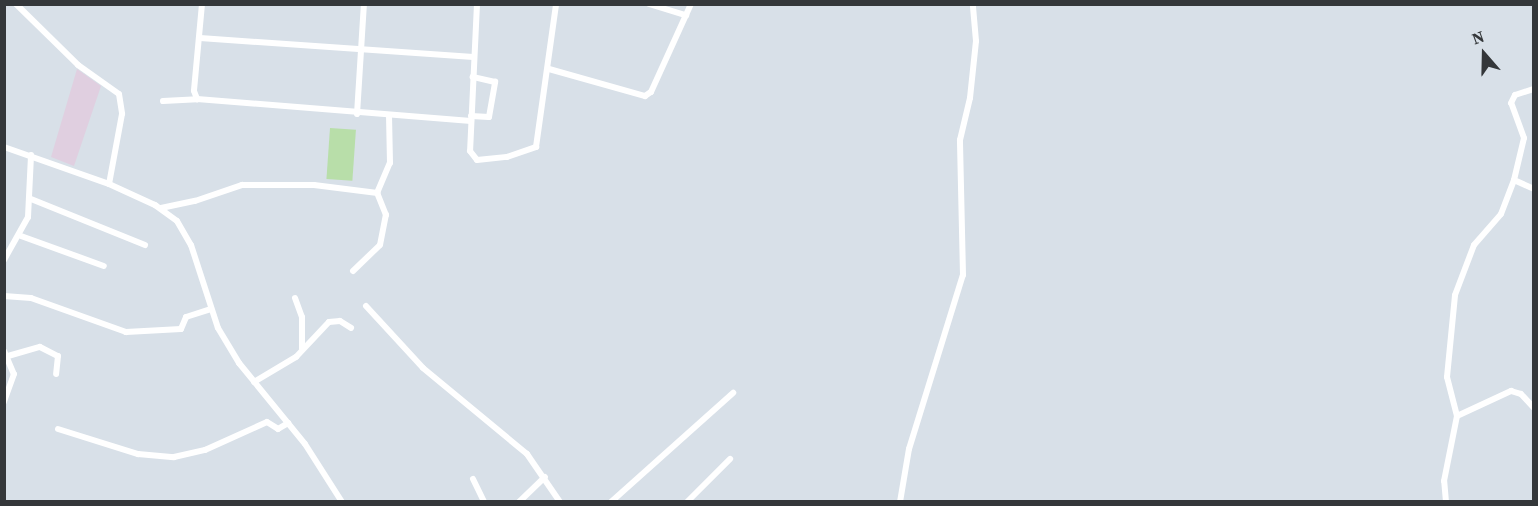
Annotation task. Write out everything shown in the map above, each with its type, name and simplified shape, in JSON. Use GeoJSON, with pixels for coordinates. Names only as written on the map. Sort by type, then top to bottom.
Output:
{"type":"FeatureCollection","features":[{"type":"Feature","properties":{"kind":"street"},"geometry":{"type":"LineString","coordinates":[[16,4],[78,65],[119,94],[122,114],[109,184]]}},
{"type":"Feature","properties":{"kind":"street"},"geometry":{"type":"LineString","coordinates":[[197,99],[194,91],[202,4]]}},
{"type":"Feature","properties":{"kind":"street"},"geometry":{"type":"LineString","coordinates":[[357,114],[363,50],[364,4]]}},
{"type":"Feature","properties":{"kind":"street"},"geometry":{"type":"LineString","coordinates":[[477,4],[470,151],[477,160],[507,157],[536,147],[549,69],[556,4]]}},
{"type":"Feature","properties":{"kind":"street"},"geometry":{"type":"LineString","coordinates":[[649,4],[686,15]]}},
{"type":"Feature","properties":{"kind":"street"},"geometry":{"type":"LineString","coordinates":[[549,69],[645,96],[651,92],[691,4]]}},
{"type":"Feature","properties":{"kind":"street"},"geometry":{"type":"LineString","coordinates":[[900,501],[909,449],[963,275],[960,140],[970,98],[976,41],[973,4]]}},
{"type":"Feature","properties":{"kind":"street"},"geometry":{"type":"LineString","coordinates":[[200,38],[473,57]]}},
{"type":"Feature","properties":{"kind":"street"},"geometry":{"type":"LineString","coordinates":[[163,100],[197,99],[357,114],[489,117],[495,82],[472,77]]}},
{"type":"Feature","properties":{"kind":"street"},"geometry":{"type":"LineString","coordinates":[[1446,501],[1444,481],[1456,416],[1447,377],[1455,294],[1474,245],[1501,214],[1514,180],[1524,138],[1511,103],[1515,95],[1533,89]]}},
{"type":"Feature","properties":{"kind":"street"},"geometry":{"type":"LineString","coordinates":[[377,193],[384,184],[390,164],[389,115]]}},
{"type":"Feature","properties":{"kind":"street"},"geometry":{"type":"LineString","coordinates":[[4,147],[109,184],[160,208],[184,231],[210,309],[239,363],[288,423],[342,501]]}},
{"type":"Feature","properties":{"kind":"street"},"geometry":{"type":"LineString","coordinates":[[5,259],[21,236],[31,199],[32,155]]}},
{"type":"Feature","properties":{"kind":"street"},"geometry":{"type":"LineString","coordinates":[[1514,180],[1533,189]]}},
{"type":"Feature","properties":{"kind":"street"},"geometry":{"type":"LineString","coordinates":[[160,208],[195,201],[242,185],[314,185],[377,193]]}},
{"type":"Feature","properties":{"kind":"street"},"geometry":{"type":"LineString","coordinates":[[353,271],[380,244],[386,215],[377,193]]}},
{"type":"Feature","properties":{"kind":"street"},"geometry":{"type":"LineString","coordinates":[[31,199],[145,245]]}},
{"type":"Feature","properties":{"kind":"street"},"geometry":{"type":"LineString","coordinates":[[21,236],[104,266]]}},
{"type":"Feature","properties":{"kind":"street"},"geometry":{"type":"LineString","coordinates":[[4,296],[31,298],[126,332],[180,329],[186,317],[210,309]]}},
{"type":"Feature","properties":{"kind":"street"},"geometry":{"type":"LineString","coordinates":[[295,298],[302,317],[302,350]]}},
{"type":"Feature","properties":{"kind":"street"},"geometry":{"type":"LineString","coordinates":[[366,306],[423,368],[516,444],[545,477],[560,501]]}},
{"type":"Feature","properties":{"kind":"street"},"geometry":{"type":"LineString","coordinates":[[254,381],[296,357],[333,320],[351,328]]}},
{"type":"Feature","properties":{"kind":"street"},"geometry":{"type":"LineString","coordinates":[[4,402],[14,374],[6,354],[40,347],[58,356],[56,374]]}},
{"type":"Feature","properties":{"kind":"street"},"geometry":{"type":"LineString","coordinates":[[1456,416],[1511,391],[1521,394],[1533,408]]}},
{"type":"Feature","properties":{"kind":"street"},"geometry":{"type":"LineString","coordinates":[[611,501],[733,393]]}},
{"type":"Feature","properties":{"kind":"street"},"geometry":{"type":"LineString","coordinates":[[58,429],[117,448],[174,457],[205,450],[267,422],[278,429],[288,423]]}},
{"type":"Feature","properties":{"kind":"street"},"geometry":{"type":"LineString","coordinates":[[687,501],[730,459]]}},
{"type":"Feature","properties":{"kind":"street"},"geometry":{"type":"LineString","coordinates":[[519,501],[545,477]]}},
{"type":"Feature","properties":{"kind":"street"},"geometry":{"type":"LineString","coordinates":[[473,479],[484,501]]}},
{"type":"Feature","properties":{"kind":"shaded area"},"geometry":{"type":"Polygon","coordinates":[[[77,69],[101,86],[74,166],[51,157],[77,69]]]}},
{"type":"Feature","properties":{"kind":"green space"},"geometry":{"type":"Polygon","coordinates":[[[330,128],[356,130],[352,181],[326,179],[330,128]]]}}]}
